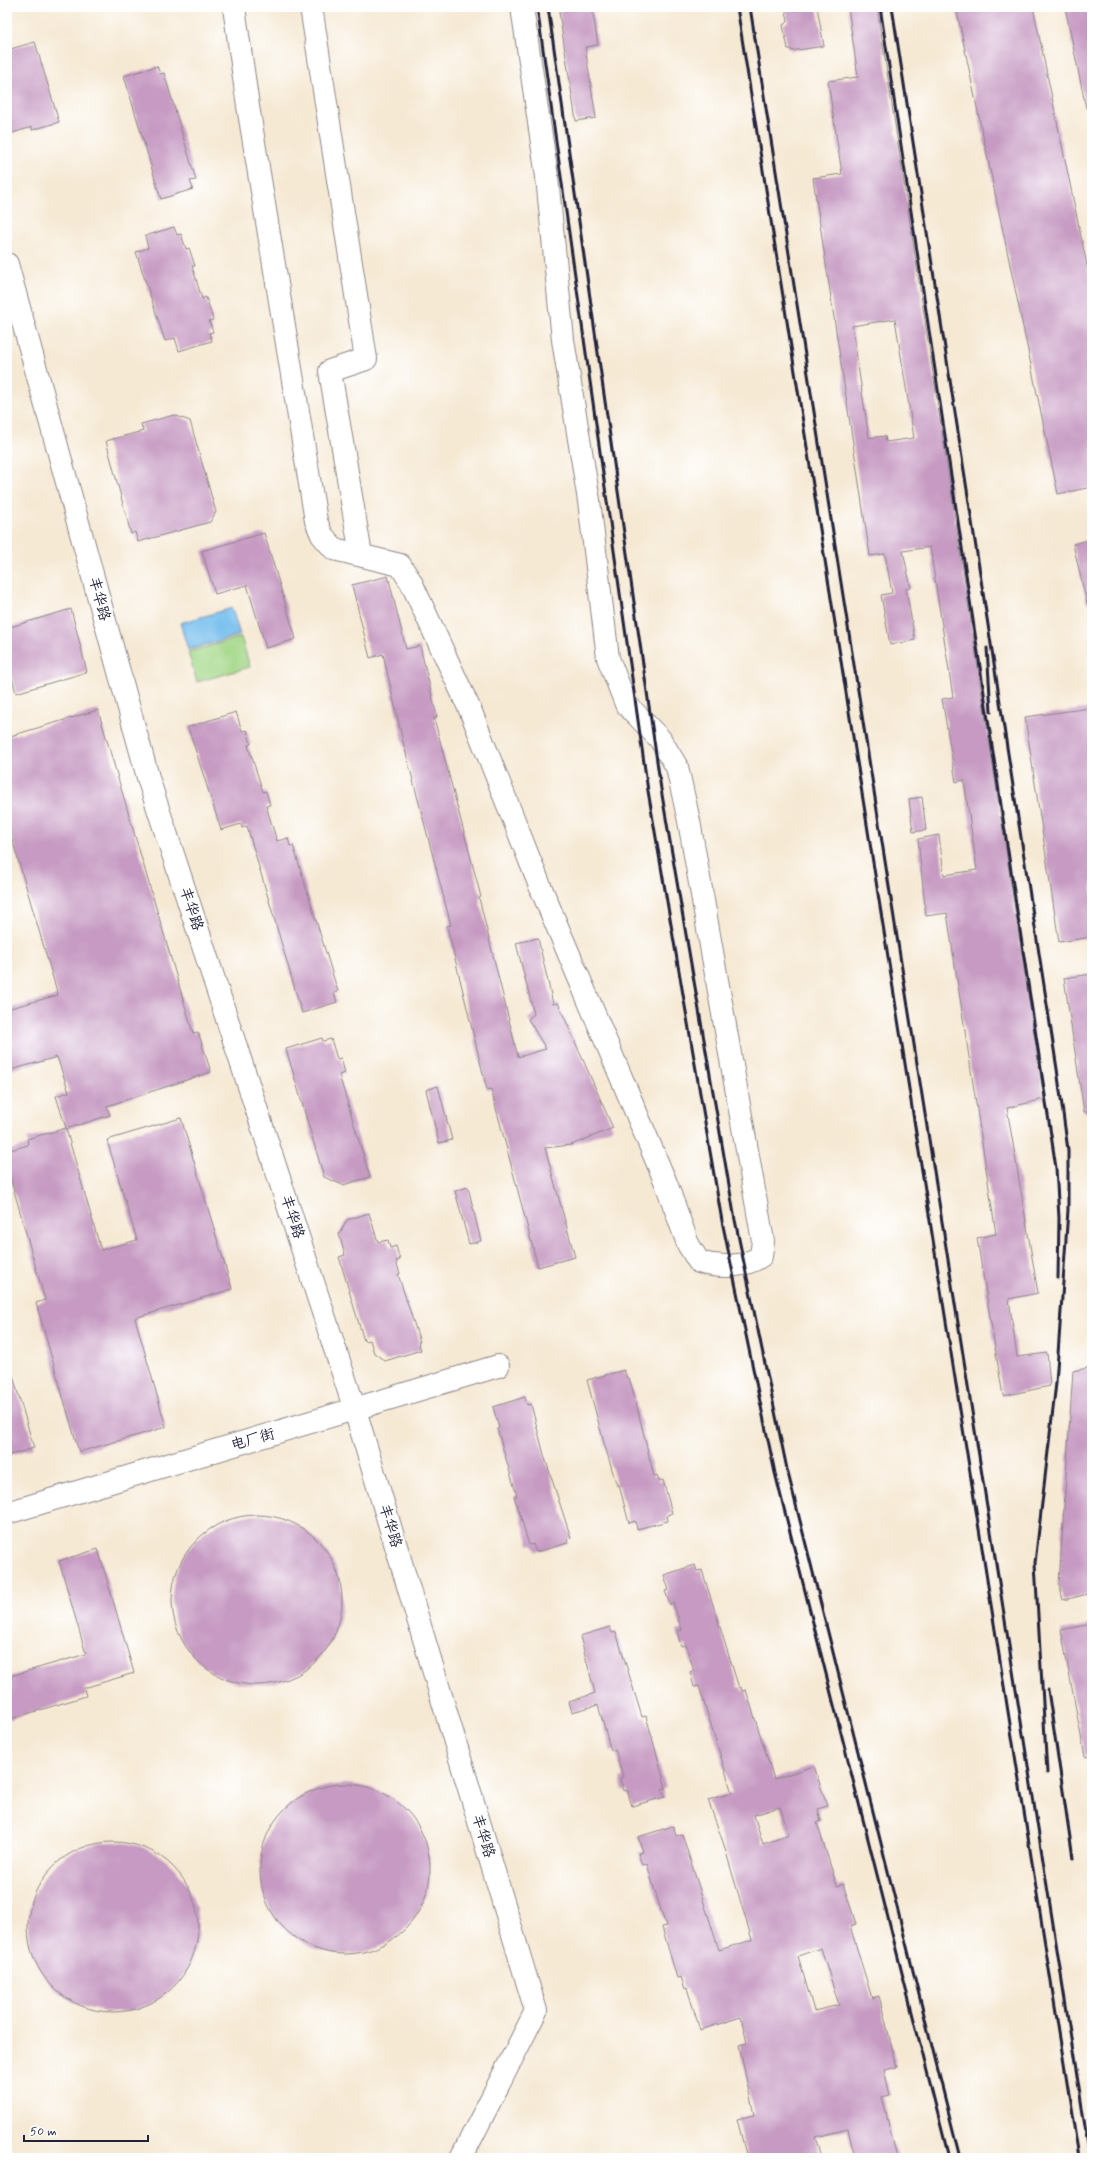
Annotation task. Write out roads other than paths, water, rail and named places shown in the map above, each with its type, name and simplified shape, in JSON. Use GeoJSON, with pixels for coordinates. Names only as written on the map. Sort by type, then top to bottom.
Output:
{"type":"FeatureCollection","features":[{"type":"Feature","properties":{"kind":"street"},"geometry":{"type":"LineString","coordinates":[[234,7],[248,106],[316,521],[322,535],[334,549],[400,565],[411,582],[471,712],[540,886],[666,1183],[688,1244],[699,1262],[714,1266],[751,1263],[761,1256],[763,1241],[689,821],[677,767],[660,739],[626,704],[608,658],[589,501],[563,340],[547,177],[522,7]]}},
{"type":"Feature","properties":{"kind":"street"},"geometry":{"type":"LineString","coordinates":[[311,7],[366,359],[330,371],[361,555]]}},
{"type":"Feature","properties":{"kind":"street","name":"丰华路"},"geometry":{"type":"LineString","coordinates":[[7,264],[149,781],[355,1410],[536,2011],[461,2158]]}},
{"type":"Feature","properties":{"kind":"street","name":"电厂街"},"geometry":{"type":"LineString","coordinates":[[7,1513],[498,1366]]}},
{"type":"Feature","properties":{"kind":"water"},"geometry":{"type":"Polygon","coordinates":[[[232,608],[240,635],[188,650],[180,623],[232,608]]]}},
{"type":"Feature","properties":{"kind":"railway"},"geometry":{"type":"LineString","coordinates":[[537,7],[648,791],[722,1221],[775,1473],[949,2158]]}},
{"type":"Feature","properties":{"kind":"railway"},"geometry":{"type":"LineString","coordinates":[[548,7],[661,789],[735,1220],[787,1469],[960,2158]]}},
{"type":"Feature","properties":{"kind":"railway"},"geometry":{"type":"LineString","coordinates":[[737,7],[1079,2158]]}},
{"type":"Feature","properties":{"kind":"railway"},"geometry":{"type":"LineString","coordinates":[[750,7],[1090,2158]]}},
{"type":"Feature","properties":{"kind":"railway"},"geometry":{"type":"LineString","coordinates":[[880,7],[1056,1168],[1059,1218],[1058,1278]]}},
{"type":"Feature","properties":{"kind":"railway"},"geometry":{"type":"LineString","coordinates":[[892,7],[1057,1069],[1068,1150],[1068,1210],[1056,1383],[1035,1563],[1047,1773]]}},
{"type":"Feature","properties":{"kind":"railway"},"geometry":{"type":"LineString","coordinates":[[987,648],[991,712]]}},
{"type":"Feature","properties":{"kind":"railway"},"geometry":{"type":"LineString","coordinates":[[1048,1690],[1073,1858]]}}]}
